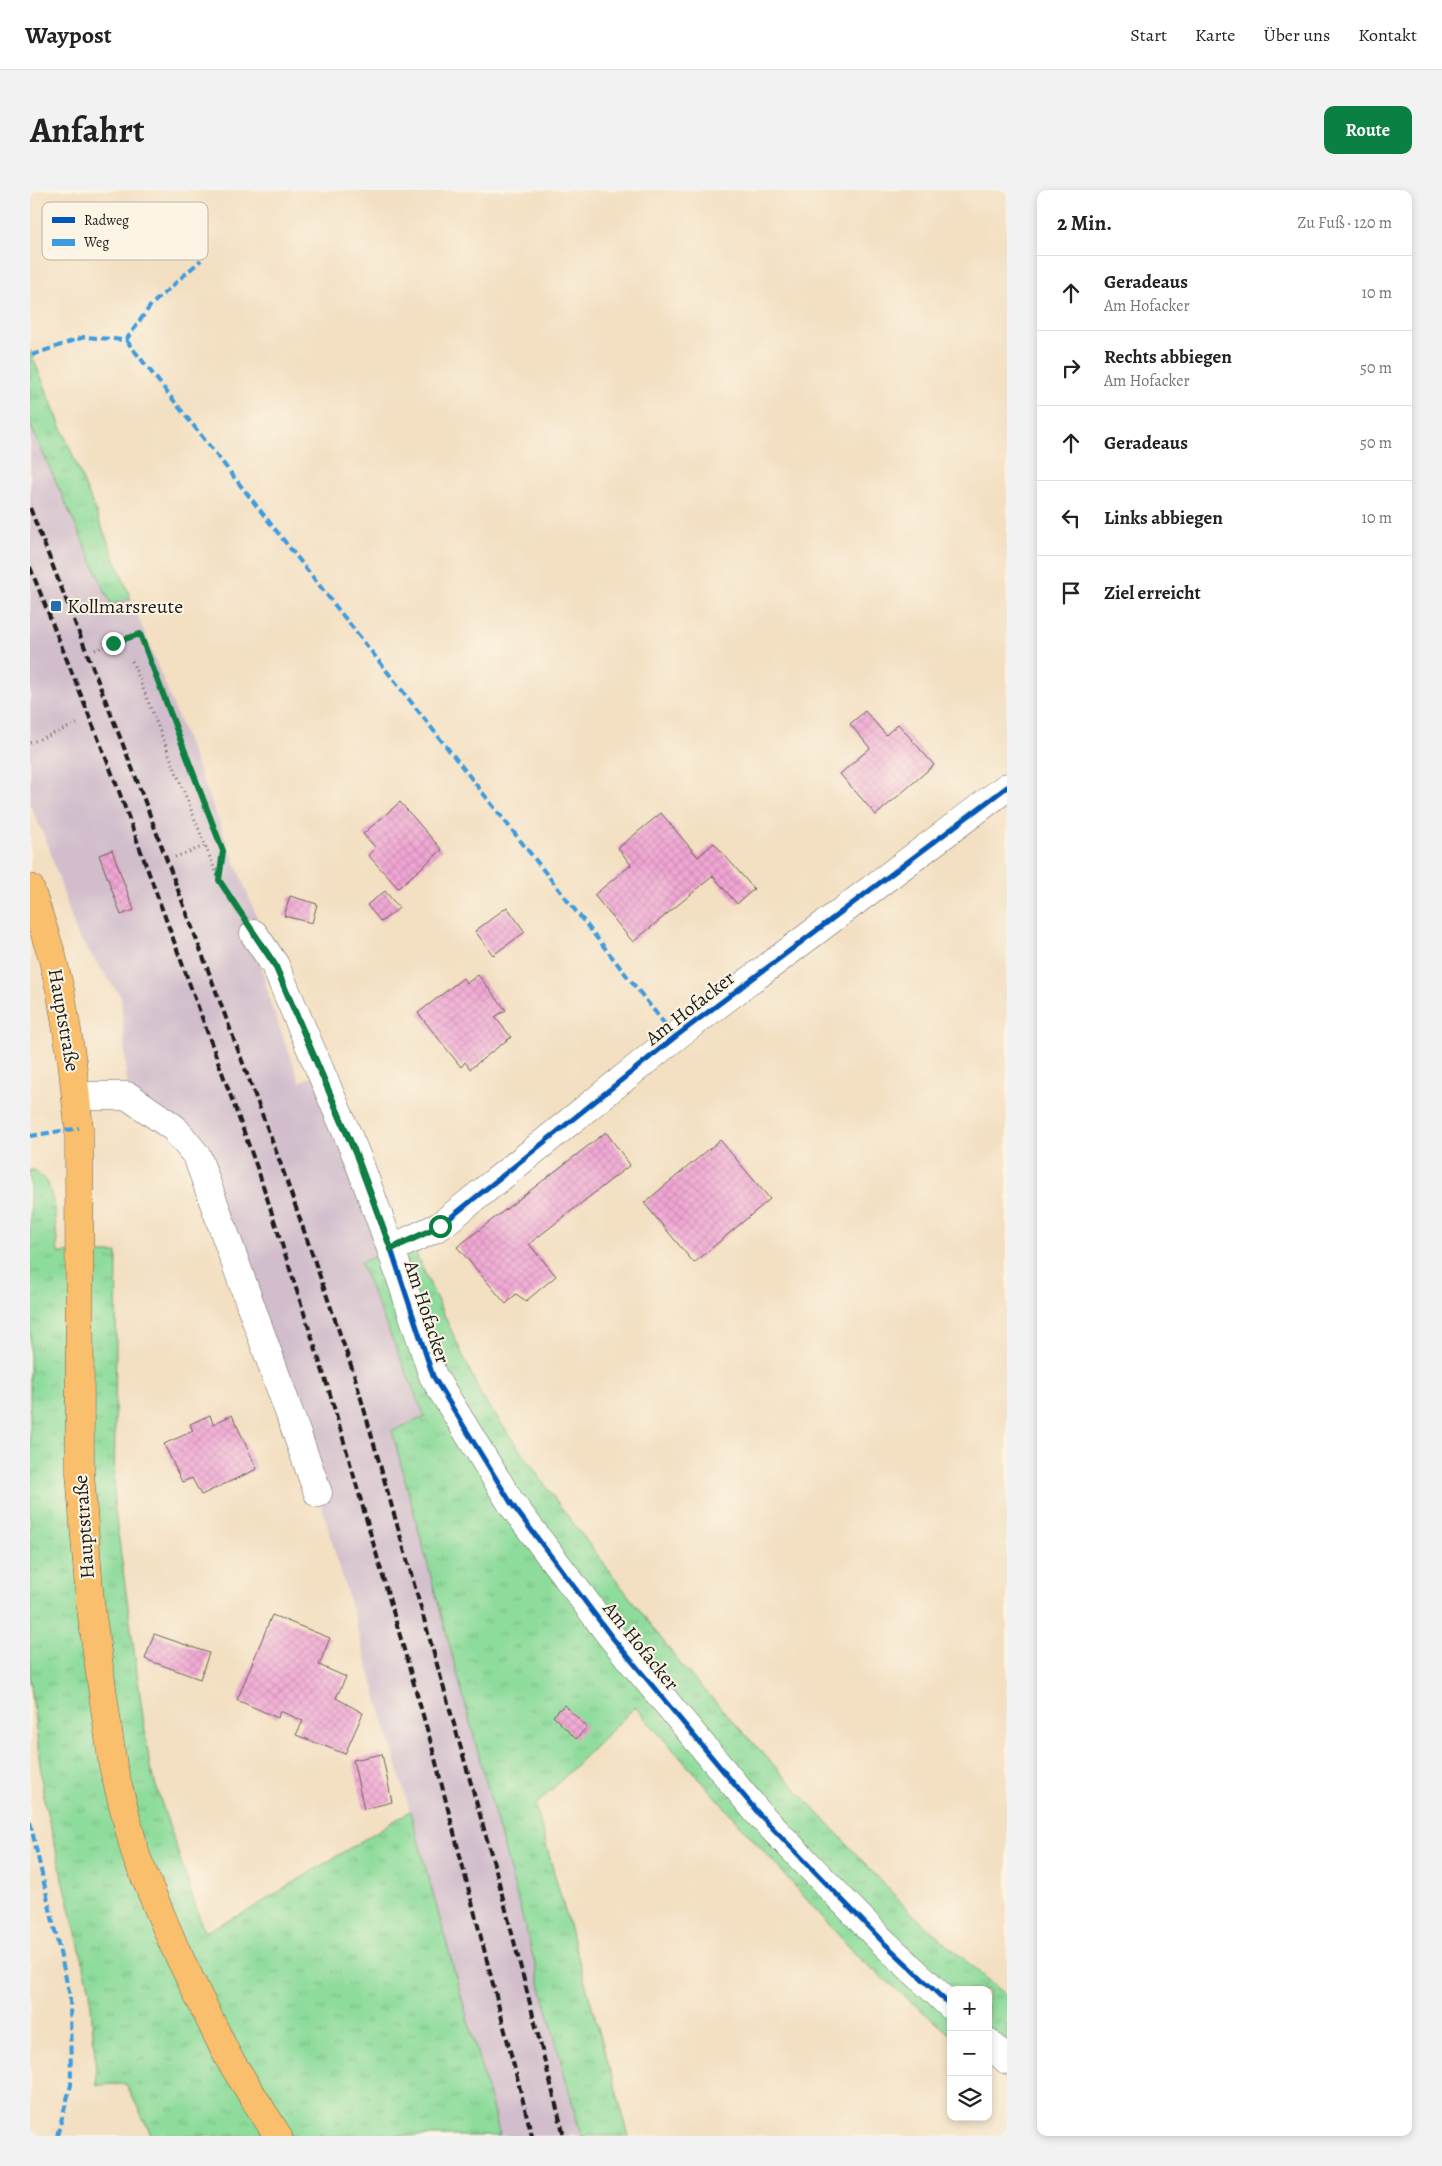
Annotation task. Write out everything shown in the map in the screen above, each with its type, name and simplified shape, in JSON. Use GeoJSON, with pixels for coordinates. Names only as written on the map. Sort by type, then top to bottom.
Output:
{"type":"FeatureCollection","features":[{"type":"Feature","properties":{"kind":"main road","name":"Hauptstraße"},"geometry":{"type":"LineString","coordinates":[[30,888],[52,956],[59,985],[76,1096],[79,1128],[81,1253],[80,1473],[90,1602],[113,1766],[136,1856],[174,1946],[228,2057],[278,2136]]}},
{"type":"Feature","properties":{"kind":"street","name":"Am Hofacker"},"geometry":{"type":"LineString","coordinates":[[391,1249],[440,1226],[675,1037],[1007,787]]}},
{"type":"Feature","properties":{"kind":"street","name":"Am Hofacker"},"geometry":{"type":"LineString","coordinates":[[254,934],[275,965],[357,1157],[391,1249],[433,1376],[511,1503],[611,1636],[759,1814],[882,1942],[947,2002]]}},
{"type":"Feature","properties":{"kind":"street","name":"Hauptstraße"},"geometry":{"type":"LineString","coordinates":[[76,1096],[128,1096],[174,1128],[197,1156],[318,1492]]}},
{"type":"Feature","properties":{"kind":"street"},"geometry":{"type":"LineString","coordinates":[[992,2046],[1007,2060]]}},
{"type":"Feature","properties":{"kind":"path"},"geometry":{"type":"LineString","coordinates":[[95,650],[140,634],[223,851],[219,880]]}},
{"type":"Feature","properties":{"kind":"path"},"geometry":{"type":"LineString","coordinates":[[132,661],[219,880],[254,934]]}},
{"type":"Feature","properties":{"kind":"path"},"geometry":{"type":"LineString","coordinates":[[30,743],[78,724]]}},
{"type":"Feature","properties":{"kind":"path"},"geometry":{"type":"LineString","coordinates":[[175,857],[206,846]]}},
{"type":"Feature","properties":{"kind":"shaded area"},"geometry":{"type":"Polygon","coordinates":[[[30,424],[111,603],[131,599],[261,928],[254,935],[271,1005],[300,1082],[319,1073],[391,1249],[360,1263],[425,1417],[392,1432],[581,2136],[500,2136],[410,1811],[318,1493],[197,1156],[128,1096],[121,997],[77,935],[48,845],[30,805],[30,424]]]}},
{"type":"Feature","properties":{"kind":"green space"},"geometry":{"type":"Polygon","coordinates":[[[30,350],[131,599],[111,604],[30,424],[30,350]]]}},
{"type":"Feature","properties":{"kind":"green space"},"geometry":{"type":"Polygon","coordinates":[[[30,1170],[35,1170],[48,1183],[54,1205],[58,1253],[117,1253],[114,1504],[150,1768],[204,1932],[246,1912],[410,1811],[500,2136],[152,2136],[126,2084],[97,2085],[90,1991],[44,1800],[30,1675],[30,1170]]]}},
{"type":"Feature","properties":{"kind":"green space"},"geometry":{"type":"Polygon","coordinates":[[[410,1241],[481,1395],[560,1506],[682,1666],[908,1910],[1007,1997],[1007,2082],[992,2069],[992,1986],[947,1986],[947,2032],[859,1958],[635,1707],[535,1806],[629,2136],[581,2136],[392,1431],[425,1417],[360,1263],[410,1241]]]}},
{"type":"Feature","properties":{"kind":"building"},"geometry":{"type":"Polygon","coordinates":[[[865,711],[886,735],[898,724],[934,765],[876,815],[840,774],[870,748],[850,724],[865,711]]]}},
{"type":"Feature","properties":{"kind":"building"},"geometry":{"type":"Polygon","coordinates":[[[400,802],[442,850],[398,888],[368,855],[376,848],[363,834],[400,802]]]}},
{"type":"Feature","properties":{"kind":"building"},"geometry":{"type":"Polygon","coordinates":[[[661,813],[698,857],[714,843],[754,889],[737,904],[713,876],[633,942],[594,895],[631,865],[618,848],[661,813]]]}},
{"type":"Feature","properties":{"kind":"building"},"geometry":{"type":"Polygon","coordinates":[[[112,850],[134,910],[121,915],[99,855],[112,850]]]}},
{"type":"Feature","properties":{"kind":"building"},"geometry":{"type":"Polygon","coordinates":[[[385,891],[399,908],[381,922],[367,905],[385,891]]]}},
{"type":"Feature","properties":{"kind":"building"},"geometry":{"type":"Polygon","coordinates":[[[290,896],[317,904],[312,923],[284,916],[290,896]]]}},
{"type":"Feature","properties":{"kind":"building"},"geometry":{"type":"Polygon","coordinates":[[[507,907],[525,932],[493,955],[475,931],[507,907]]]}},
{"type":"Feature","properties":{"kind":"building"},"geometry":{"type":"Polygon","coordinates":[[[478,975],[506,1010],[495,1017],[511,1037],[470,1069],[465,1062],[461,1067],[418,1013],[463,978],[467,983],[478,975]]]}},
{"type":"Feature","properties":{"kind":"building"},"geometry":{"type":"Polygon","coordinates":[[[606,1132],[630,1165],[529,1244],[556,1276],[526,1301],[516,1294],[506,1304],[457,1247],[606,1132]]]}},
{"type":"Feature","properties":{"kind":"building"},"geometry":{"type":"Polygon","coordinates":[[[720,1140],[770,1199],[694,1263],[644,1203],[720,1140]]]}},
{"type":"Feature","properties":{"kind":"building"},"geometry":{"type":"Polygon","coordinates":[[[210,1415],[213,1424],[232,1415],[257,1469],[201,1495],[192,1478],[182,1482],[164,1444],[193,1431],[190,1424],[210,1415]]]}},
{"type":"Feature","properties":{"kind":"building"},"geometry":{"type":"Polygon","coordinates":[[[272,1615],[330,1638],[319,1665],[346,1677],[336,1698],[363,1713],[345,1754],[296,1735],[303,1721],[280,1711],[278,1718],[237,1700],[272,1615]]]}},
{"type":"Feature","properties":{"kind":"building"},"geometry":{"type":"Polygon","coordinates":[[[154,1634],[209,1653],[200,1679],[145,1659],[154,1634]]]}},
{"type":"Feature","properties":{"kind":"building"},"geometry":{"type":"Polygon","coordinates":[[[564,1705],[587,1727],[576,1739],[553,1716],[564,1705]]]}},
{"type":"Feature","properties":{"kind":"building"},"geometry":{"type":"Polygon","coordinates":[[[382,1754],[392,1802],[364,1809],[353,1760],[382,1754]]]}},
{"type":"Feature","properties":{"kind":"railway"},"geometry":{"type":"LineString","coordinates":[[30,508],[136,778],[280,1162],[354,1374],[496,1871],[564,2136]]}},
{"type":"Feature","properties":{"kind":"railway"},"geometry":{"type":"LineString","coordinates":[[30,567],[117,786],[259,1173],[331,1397],[431,1743],[532,2136]]}},
{"type":"Feature","properties":{"kind":"marked path"},"geometry":{"type":"LineString","coordinates":[[32,355],[84,337],[126,340],[151,305],[201,260]]}},
{"type":"Feature","properties":{"kind":"marked path"},"geometry":{"type":"LineString","coordinates":[[126,340],[675,1037]]}},
{"type":"Feature","properties":{"kind":"marked path"},"geometry":{"type":"LineString","coordinates":[[30,1136],[79,1128]]}},
{"type":"Feature","properties":{"kind":"marked path"},"geometry":{"type":"LineString","coordinates":[[30,1822],[70,1996],[71,2085],[57,2136]]}},
{"type":"Feature","properties":{"kind":"cycle path"},"geometry":{"type":"LineString","coordinates":[[391,1249],[440,1226],[675,1037],[1007,787]]}},
{"type":"Feature","properties":{"kind":"cycle path"},"geometry":{"type":"LineString","coordinates":[[254,934],[275,965],[357,1157],[391,1249],[433,1376],[511,1503],[611,1636],[759,1814],[882,1941],[947,2002]]}},
{"type":"Feature","properties":{"kind":"place","name":"Kollmarsreute"},"geometry":{"type":"Point","coordinates":[56,606]}},
{"type":"Feature","properties":{"kind":"route"},"geometry":{"type":"LineString","coordinates":[[113,643],[140,634],[223,851],[219,880],[275,965],[357,1157],[391,1249],[440,1226]]}}]}
